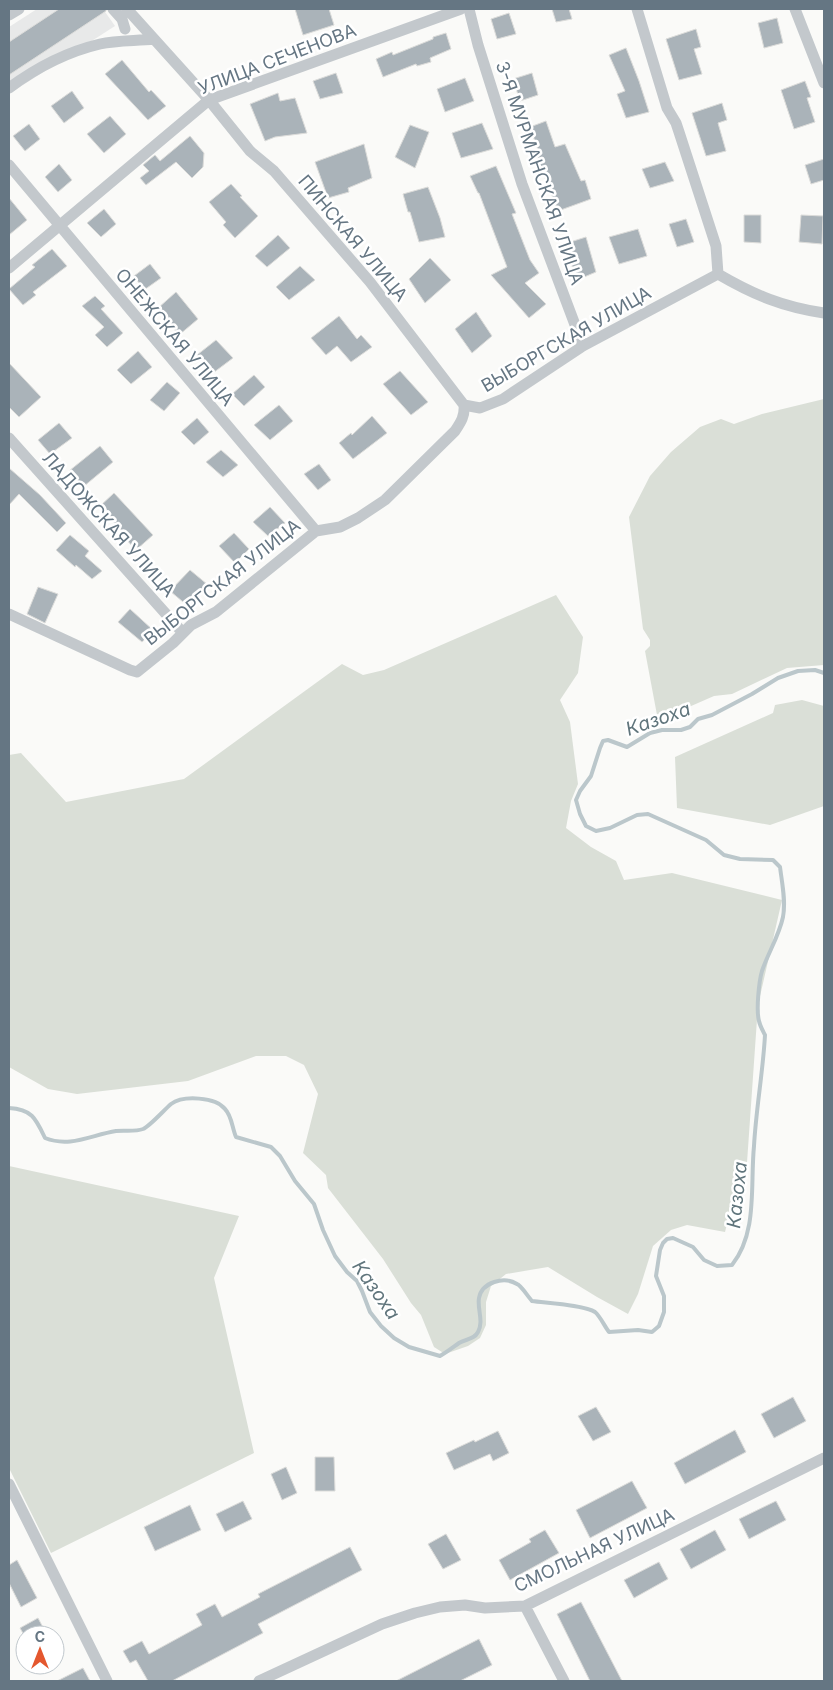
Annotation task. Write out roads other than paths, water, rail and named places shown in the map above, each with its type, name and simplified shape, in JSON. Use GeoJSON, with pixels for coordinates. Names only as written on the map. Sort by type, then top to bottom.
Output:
{"type":"FeatureCollection","features":[{"type":"Feature","properties":{"kind":"street"},"geometry":{"type":"LineString","coordinates":[[9,15],[18,9]]}},
{"type":"Feature","properties":{"kind":"street"},"geometry":{"type":"LineString","coordinates":[[113,9],[122,19],[125,29]]}},
{"type":"Feature","properties":{"kind":"street","name":"ПИНСКАЯ УЛИЦА"},"geometry":{"type":"LineString","coordinates":[[126,9],[209,100],[250,150],[274,171],[370,282],[464,405]]}},
{"type":"Feature","properties":{"kind":"street","name":"УЛИЦА СЕЧЕНОВА"},"geometry":{"type":"LineString","coordinates":[[9,268],[209,100],[461,9]]}},
{"type":"Feature","properties":{"kind":"street","name":"3-Я МУРМАНСКАЯ УЛИЦА"},"geometry":{"type":"LineString","coordinates":[[469,9],[478,45],[522,184],[583,346]]}},
{"type":"Feature","properties":{"kind":"street"},"geometry":{"type":"LineString","coordinates":[[637,9],[667,108],[678,128],[716,246],[718,274],[745,290],[773,301],[802,310],[824,313]]}},
{"type":"Feature","properties":{"kind":"street"},"geometry":{"type":"LineString","coordinates":[[795,9],[824,83]]}},
{"type":"Feature","properties":{"kind":"street"},"geometry":{"type":"LineString","coordinates":[[9,88],[22,78],[62,55],[101,44],[154,39]]}},
{"type":"Feature","properties":{"kind":"street","name":"ОНЕЖСКАЯ УЛИЦА"},"geometry":{"type":"LineString","coordinates":[[9,165],[59,227],[316,530]]}},
{"type":"Feature","properties":{"kind":"street","name":"ВЫБОРГСКАЯ УЛИЦА"},"geometry":{"type":"LineString","coordinates":[[9,614],[137,672],[191,625],[216,612],[316,530],[340,527],[358,518],[385,500],[455,430],[465,414],[464,405],[480,408],[503,399],[583,346],[718,274]]}},
{"type":"Feature","properties":{"kind":"street","name":"ЛАДОЖСКАЯ УЛИЦА"},"geometry":{"type":"LineString","coordinates":[[9,438],[182,634]]}},
{"type":"Feature","properties":{"kind":"street","name":"СМОЛЬНАЯ УЛИЦА"},"geometry":{"type":"LineString","coordinates":[[259,1681],[382,1624],[415,1613],[440,1607],[465,1605],[485,1608],[525,1606],[824,1458]]}},
{"type":"Feature","properties":{"kind":"street"},"geometry":{"type":"LineString","coordinates":[[10,1489],[107,1681]]}},
{"type":"Feature","properties":{"kind":"street"},"geometry":{"type":"LineString","coordinates":[[525,1606],[564,1681]]}},
{"type":"Feature","properties":{"kind":"waterway","name":"Казоха"},"geometry":{"type":"LineString","coordinates":[[9,1108],[23,1110],[32,1116],[45,1138],[63,1142],[116,1131],[143,1129],[171,1104],[183,1099],[207,1100],[221,1105],[229,1115],[236,1137],[271,1147],[280,1156],[295,1181],[314,1204],[335,1256],[347,1272],[357,1281],[370,1312],[394,1338],[409,1347],[440,1356],[459,1343],[474,1337],[480,1328],[479,1298],[481,1292],[489,1284],[500,1281],[519,1285],[532,1301],[574,1306],[595,1312],[609,1332],[638,1330],[652,1332],[659,1326],[664,1312],[664,1296],[656,1276],[663,1243],[667,1239],[673,1238],[693,1247],[704,1260],[717,1266],[732,1265],[746,1238],[751,1208],[755,1132],[765,1035],[758,1016],[758,996],[762,971],[783,917],[784,898],[780,867],[773,860],[740,859],[724,855],[706,840],[648,814],[637,815],[610,828],[596,831],[586,826],[576,800],[591,776],[603,741],[608,740],[627,747],[650,733],[662,730],[681,730],[690,727],[698,719],[712,715],[778,678],[798,671],[815,670],[824,673]]}}]}
